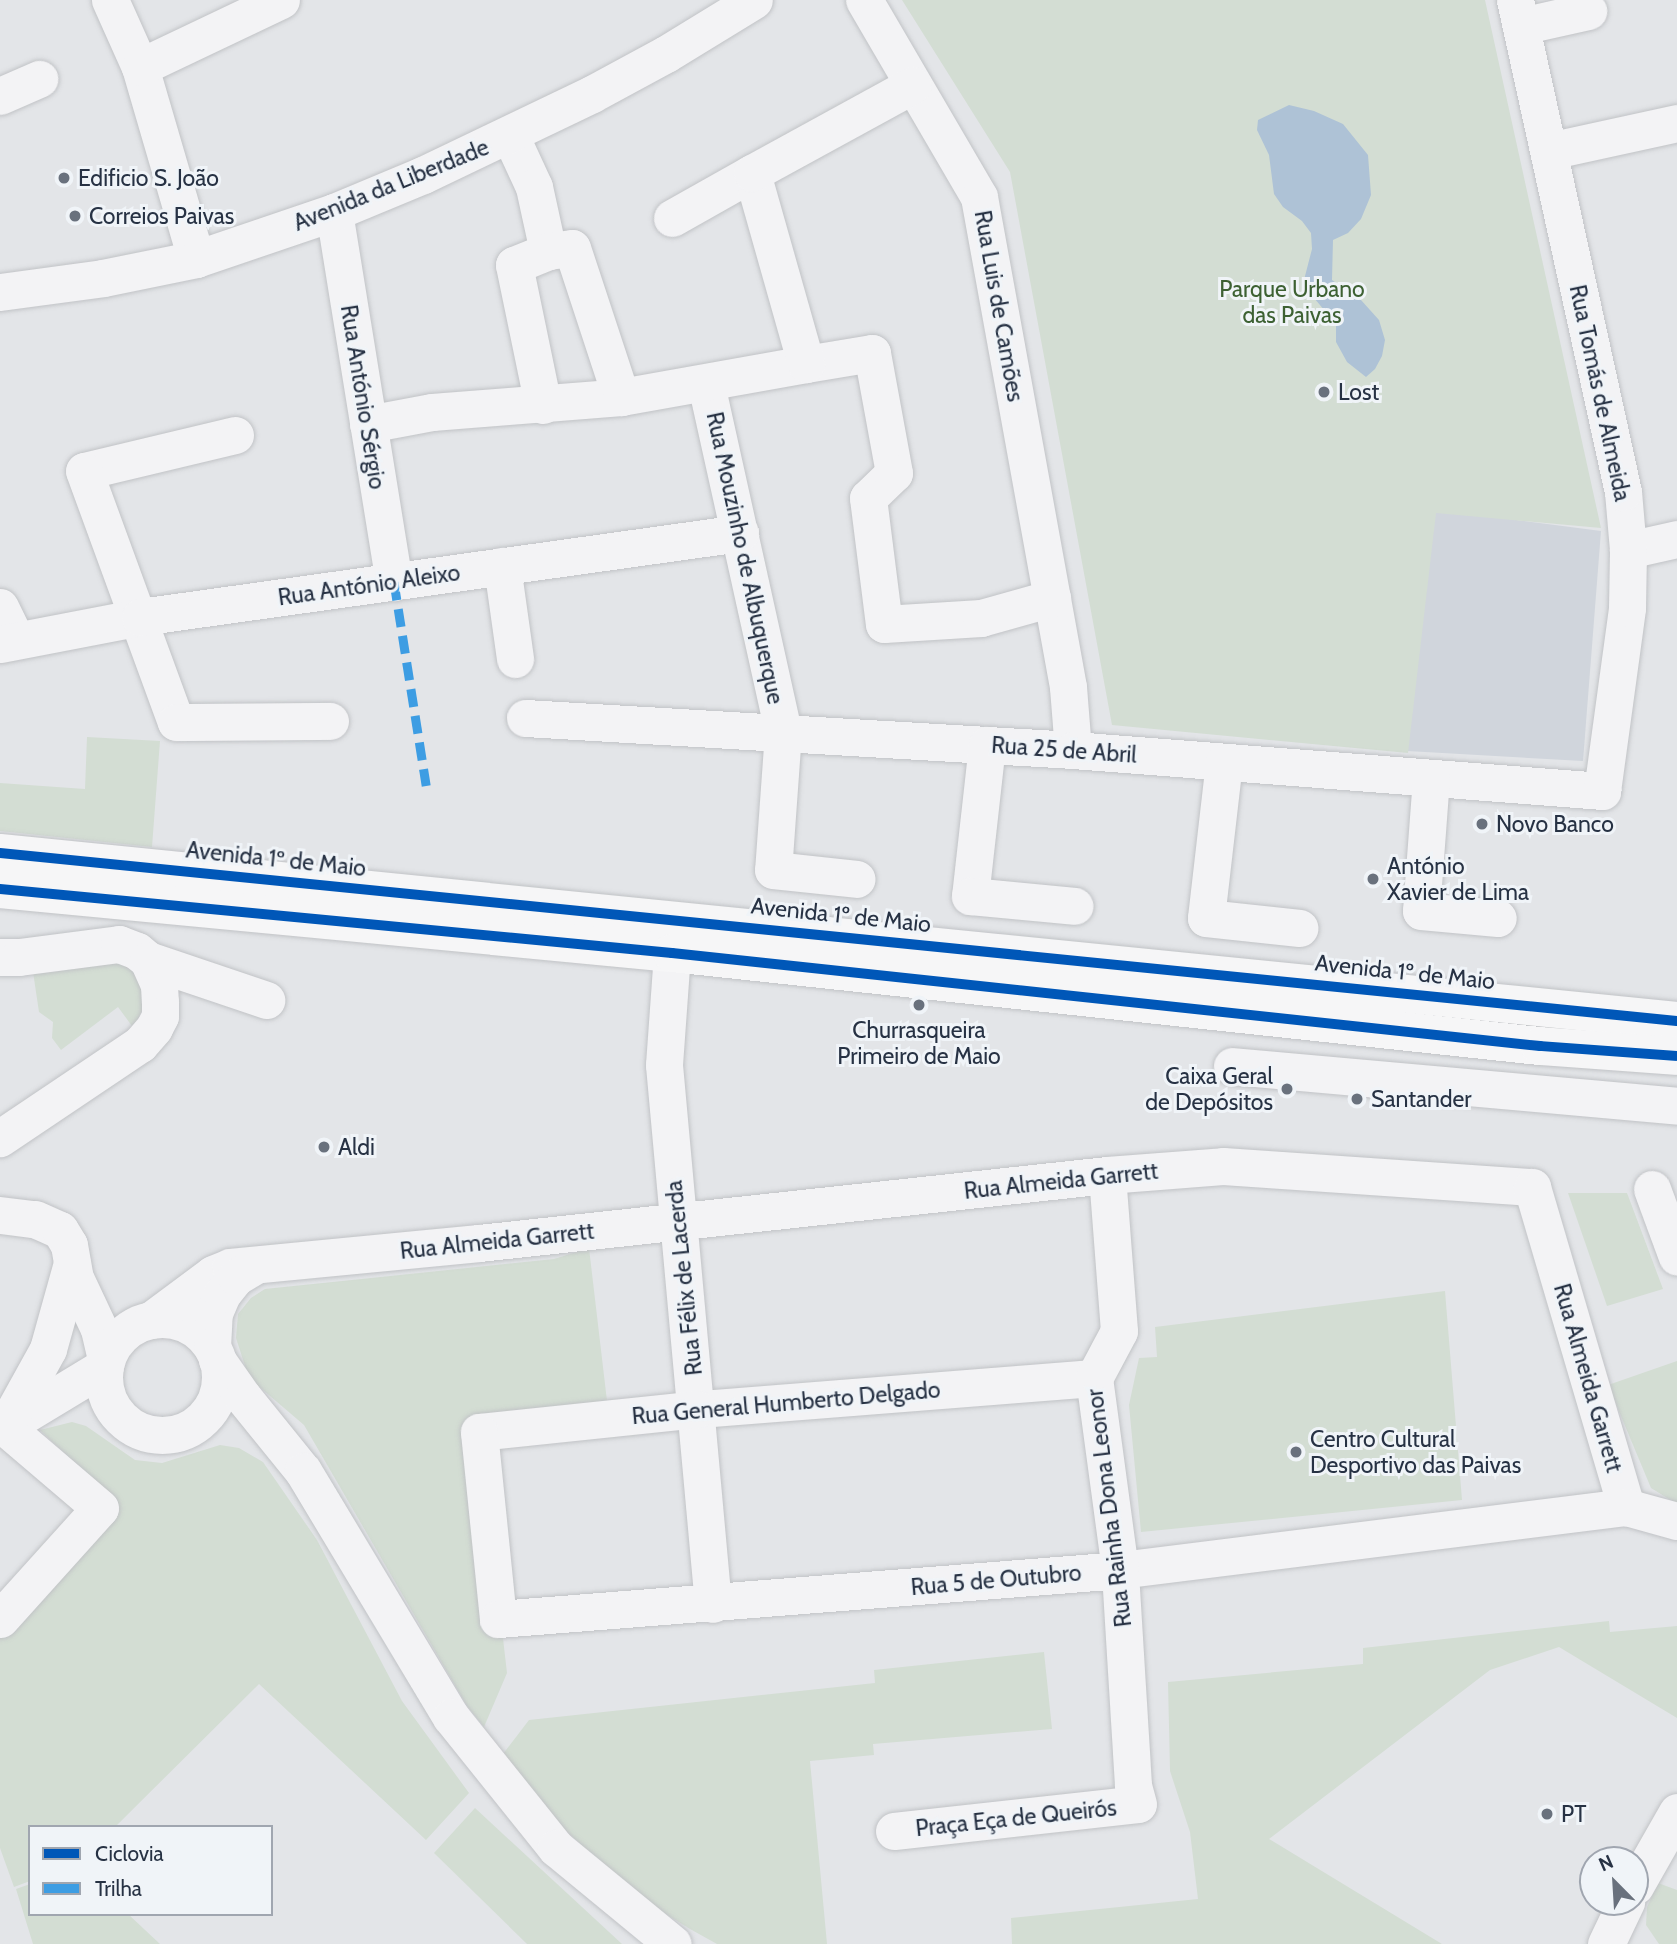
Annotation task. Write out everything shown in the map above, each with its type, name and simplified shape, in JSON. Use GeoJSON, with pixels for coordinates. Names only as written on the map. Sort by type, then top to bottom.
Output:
{"type":"FeatureCollection","features":[{"type":"Feature","properties":{"kind":"main road","name":"Avenida 1º de Maio"},"geometry":{"type":"LineString","coordinates":[[0,853],[1677,1021]]}},
{"type":"Feature","properties":{"kind":"main road"},"geometry":{"type":"LineString","coordinates":[[0,889],[672,953],[1540,1046],[1677,1056]]}},
{"type":"Feature","properties":{"kind":"street"},"geometry":{"type":"LineString","coordinates":[[110,0],[140,67],[197,259]]}},
{"type":"Feature","properties":{"kind":"street"},"geometry":{"type":"LineString","coordinates":[[140,67],[282,0]]}},
{"type":"Feature","properties":{"kind":"street","name":"Avenida da Liberdade"},"geometry":{"type":"LineString","coordinates":[[0,292],[103,278],[197,259],[334,212],[510,135],[666,54],[754,0]]}},
{"type":"Feature","properties":{"kind":"street","name":"Rua Luis de Camões"},"geometry":{"type":"LineString","coordinates":[[864,0],[979,197],[1068,687],[1073,750]]}},
{"type":"Feature","properties":{"kind":"street"},"geometry":{"type":"LineString","coordinates":[[1518,13],[1588,11]]}},
{"type":"Feature","properties":{"kind":"street","name":"Rua Tomás de Almeida"},"geometry":{"type":"LineString","coordinates":[[1518,13],[1623,492],[1628,550],[1627,608],[1602,791]]}},
{"type":"Feature","properties":{"kind":"street"},"geometry":{"type":"LineString","coordinates":[[0,96],[39,79]]}},
{"type":"Feature","properties":{"kind":"street"},"geometry":{"type":"LineString","coordinates":[[672,218],[913,85]]}},
{"type":"Feature","properties":{"kind":"street"},"geometry":{"type":"LineString","coordinates":[[1549,151],[1677,123]]}},
{"type":"Feature","properties":{"kind":"street"},"geometry":{"type":"LineString","coordinates":[[510,135],[534,187],[548,251]]}},
{"type":"Feature","properties":{"kind":"street"},"geometry":{"type":"LineString","coordinates":[[752,173],[806,364]]}},
{"type":"Feature","properties":{"kind":"street","name":"Rua António Sérgio"},"geometry":{"type":"LineString","coordinates":[[334,212],[394,582]]}},
{"type":"Feature","properties":{"kind":"street"},"geometry":{"type":"LineString","coordinates":[[543,405],[514,265],[548,251],[572,248],[621,397]]}},
{"type":"Feature","properties":{"kind":"street"},"geometry":{"type":"LineString","coordinates":[[368,424],[432,412],[621,397],[872,353],[894,473],[868,498],[884,624],[981,618],[1052,598]]}},
{"type":"Feature","properties":{"kind":"street","name":"Rua Mouzinho de Albuquerque"},"geometry":{"type":"LineString","coordinates":[[706,384],[783,732]]}},
{"type":"Feature","properties":{"kind":"street"},"geometry":{"type":"LineString","coordinates":[[235,435],[84,471],[140,617],[176,722],[330,721]]}},
{"type":"Feature","properties":{"kind":"street","name":"Rua António Aleixo"},"geometry":{"type":"LineString","coordinates":[[8,642],[140,617],[740,533]]}},
{"type":"Feature","properties":{"kind":"street"},"geometry":{"type":"LineString","coordinates":[[1628,550],[1677,539]]}},
{"type":"Feature","properties":{"kind":"street"},"geometry":{"type":"LineString","coordinates":[[502,566],[515,659]]}},
{"type":"Feature","properties":{"kind":"street"},"geometry":{"type":"LineString","coordinates":[[0,607],[8,642]]}},
{"type":"Feature","properties":{"kind":"street","name":"Rua 25 de Abril"},"geometry":{"type":"LineString","coordinates":[[525,718],[1073,750],[1602,791]]}},
{"type":"Feature","properties":{"kind":"street","name":"Avenida 1º de Maio"},"geometry":{"type":"LineString","coordinates":[[783,732],[773,870],[857,879]]}},
{"type":"Feature","properties":{"kind":"street"},"geometry":{"type":"LineString","coordinates":[[987,745],[970,896],[1075,906]]}},
{"type":"Feature","properties":{"kind":"street","name":"Avenida 1º de Maio"},"geometry":{"type":"LineString","coordinates":[[1224,762],[1206,918],[1299,928]]}},
{"type":"Feature","properties":{"kind":"street"},"geometry":{"type":"LineString","coordinates":[[1432,778],[1421,911],[1498,918]]}},
{"type":"Feature","properties":{"kind":"street"},"geometry":{"type":"LineString","coordinates":[[0,957],[119,944],[137,951],[148,960],[266,1000]]}},
{"type":"Feature","properties":{"kind":"street","name":"Rua Félix de Lacerda"},"geometry":{"type":"LineString","coordinates":[[672,953],[664,1065],[698,1409],[713,1604]]}},
{"type":"Feature","properties":{"kind":"street"},"geometry":{"type":"LineString","coordinates":[[0,1138],[140,1044],[154,1028],[160,1016],[160,993],[148,960]]}},
{"type":"Feature","properties":{"kind":"street"},"geometry":{"type":"LineString","coordinates":[[1232,1066],[1677,1106]]}},
{"type":"Feature","properties":{"kind":"street","name":"Rua Almeida Garrett"},"geometry":{"type":"LineString","coordinates":[[149,1320],[213,1274],[230,1266],[678,1222],[1107,1175],[1223,1166],[1532,1187],[1626,1507]]}},
{"type":"Feature","properties":{"kind":"street","name":"Rua Rainha Dona Leonor"},"geometry":{"type":"LineString","coordinates":[[1107,1175],[1119,1331],[1094,1378],[1120,1570],[1133,1785],[1138,1804]]}},
{"type":"Feature","properties":{"kind":"street"},"geometry":{"type":"LineString","coordinates":[[1652,1189],[1677,1257]]}},
{"type":"Feature","properties":{"kind":"street"},"geometry":{"type":"LineString","coordinates":[[0,1215],[35,1219],[60,1230],[69,1245],[78,1279],[99,1329],[106,1363],[106,1394],[121,1418]]}},
{"type":"Feature","properties":{"kind":"street","name":"Rua Almeida Garrett"},"geometry":{"type":"LineString","coordinates":[[215,1353],[214,1313],[222,1294],[236,1277],[259,1265]]}},
{"type":"Feature","properties":{"kind":"street"},"geometry":{"type":"LineString","coordinates":[[78,1279],[118,1313],[149,1320],[180,1321],[192,1327],[215,1353],[303,1471],[451,1717],[556,1848],[673,1944]]}},
{"type":"Feature","properties":{"kind":"street"},"geometry":{"type":"LineString","coordinates":[[2,1429],[48,1349],[78,1279]]}},
{"type":"Feature","properties":{"kind":"street"},"geometry":{"type":"LineString","coordinates":[[2,1429],[53,1400],[106,1363],[122,1335],[149,1320]]}},
{"type":"Feature","properties":{"kind":"street"},"geometry":{"type":"LineString","coordinates":[[179,1432],[193,1425],[213,1404],[219,1389],[215,1353]]}},
{"type":"Feature","properties":{"kind":"street","name":"Rua General Humberto Delgado"},"geometry":{"type":"LineString","coordinates":[[479,1432],[698,1409],[1094,1378]]}},
{"type":"Feature","properties":{"kind":"street"},"geometry":{"type":"LineString","coordinates":[[53,1400],[86,1403],[148,1433],[229,1426],[251,1429],[282,1446]]}},
{"type":"Feature","properties":{"kind":"street"},"geometry":{"type":"LineString","coordinates":[[0,1619],[100,1508],[2,1429]]}},
{"type":"Feature","properties":{"kind":"street","name":"Rua 5 de Outubro"},"geometry":{"type":"LineString","coordinates":[[479,1432],[498,1619],[1120,1570],[1626,1507],[1677,1521]]}},
{"type":"Feature","properties":{"kind":"street","name":"Praça Eça de Queirós"},"geometry":{"type":"LineString","coordinates":[[894,1832],[1138,1804]]}},
{"type":"Feature","properties":{"kind":"street"},"geometry":{"type":"LineString","coordinates":[[1649,1861],[1677,1812]]}},
{"type":"Feature","properties":{"kind":"street"},"geometry":{"type":"LineString","coordinates":[[1606,1944],[1621,1916]]}},
{"type":"Feature","properties":{"kind":"street"},"geometry":{"type":"LineString","coordinates":[[1629,1916],[1630,1944]]}},
{"type":"Feature","properties":{"kind":"shaded area"},"geometry":{"type":"Polygon","coordinates":[[[1431,509],[1601,531],[1583,761],[1407,751],[1431,509]]]}},
{"type":"Feature","properties":{"kind":"green space","name":"Parque Urbano das Paivas"},"geometry":{"type":"Polygon","coordinates":[[[902,0],[1485,0],[1601,528],[1436,513],[1408,753],[1112,725],[1010,172],[902,0]]]}},
{"type":"Feature","properties":{"kind":"green space"},"geometry":{"type":"Polygon","coordinates":[[[87,737],[160,741],[152,847],[0,831],[0,783],[85,789],[87,737]]]}},
{"type":"Feature","properties":{"kind":"green space"},"geometry":{"type":"Polygon","coordinates":[[[119,962],[137,974],[145,1003],[138,1019],[132,1026],[118,1007],[61,1050],[52,1038],[53,1022],[39,1012],[33,972],[119,962]]]}},
{"type":"Feature","properties":{"kind":"green space"},"geometry":{"type":"Polygon","coordinates":[[[1568,1193],[1627,1193],[1663,1289],[1607,1306],[1568,1193]]]}},
{"type":"Feature","properties":{"kind":"green space"},"geometry":{"type":"Polygon","coordinates":[[[589,1248],[609,1418],[479,1432],[507,1673],[484,1727],[467,1706],[304,1425],[256,1384],[247,1372],[236,1338],[238,1314],[251,1298],[265,1289],[554,1259],[589,1248]]]}},
{"type":"Feature","properties":{"kind":"green space","name":"Centro Cultural Desportivo das Paivas"},"geometry":{"type":"Polygon","coordinates":[[[1445,1291],[1462,1500],[1141,1532],[1129,1405],[1139,1358],[1157,1357],[1155,1327],[1445,1291]]]}},
{"type":"Feature","properties":{"kind":"green space"},"geometry":{"type":"Polygon","coordinates":[[[1677,1361],[1677,1504],[1651,1488],[1608,1385],[1677,1361]]]}},
{"type":"Feature","properties":{"kind":"green space"},"geometry":{"type":"Polygon","coordinates":[[[72,1422],[86,1426],[135,1460],[162,1463],[220,1445],[239,1448],[263,1462],[317,1540],[402,1701],[469,1793],[426,1840],[259,1684],[117,1825],[28,1825],[28,1882],[14,1887],[0,1848],[0,1619],[111,1497],[40,1430],[72,1422]]]}},
{"type":"Feature","properties":{"kind":"green space"},"geometry":{"type":"Polygon","coordinates":[[[1609,1621],[1610,1632],[1677,1626],[1677,1718],[1559,1647],[1490,1670],[1269,1839],[1442,1944],[1012,1944],[1011,1918],[1198,1899],[1190,1832],[1170,1771],[1168,1682],[1363,1664],[1363,1648],[1609,1621]]]}},
{"type":"Feature","properties":{"kind":"green space"},"geometry":{"type":"Polygon","coordinates":[[[1044,1652],[1052,1729],[873,1744],[874,1755],[810,1761],[827,1944],[717,1944],[690,1929],[645,1901],[610,1872],[562,1827],[503,1754],[529,1720],[875,1683],[874,1670],[1044,1652]]]}},
{"type":"Feature","properties":{"kind":"green space"},"geometry":{"type":"Polygon","coordinates":[[[475,1808],[622,1944],[527,1944],[434,1853],[475,1808]]]}},
{"type":"Feature","properties":{"kind":"green space"},"geometry":{"type":"Polygon","coordinates":[[[1658,1883],[1677,1890],[1677,1944],[1659,1944],[1646,1925],[1649,1903],[1658,1883]]]}},
{"type":"Feature","properties":{"kind":"green space"},"geometry":{"type":"Polygon","coordinates":[[[28,1885],[28,1916],[130,1916],[160,1944],[33,1944],[16,1889],[28,1885]]]}},
{"type":"Feature","properties":{"kind":"water"},"geometry":{"type":"Polygon","coordinates":[[[1289,105],[1314,111],[1343,124],[1368,155],[1371,195],[1361,219],[1348,233],[1333,240],[1332,280],[1361,300],[1379,320],[1385,340],[1382,356],[1375,369],[1366,377],[1347,362],[1336,342],[1336,324],[1314,298],[1304,280],[1312,249],[1311,233],[1302,221],[1283,207],[1274,194],[1269,155],[1257,130],[1258,120],[1289,105]]]}},
{"type":"Feature","properties":{"kind":"marked path"},"geometry":{"type":"LineString","coordinates":[[394,582],[426,785]]}},
{"type":"Feature","properties":{"kind":"cycle path"},"geometry":{"type":"LineString","coordinates":[[0,853],[1677,1021]]}},
{"type":"Feature","properties":{"kind":"cycle path"},"geometry":{"type":"LineString","coordinates":[[0,889],[672,953],[1540,1046],[1677,1056]]}},
{"type":"Feature","properties":{"kind":"place","name":"Edificio S. João"},"geometry":{"type":"Point","coordinates":[64,178]}},
{"type":"Feature","properties":{"kind":"place","name":"Correios Paivas"},"geometry":{"type":"Point","coordinates":[75,216]}},
{"type":"Feature","properties":{"kind":"place","name":"Lost"},"geometry":{"type":"Point","coordinates":[1324,392]}},
{"type":"Feature","properties":{"kind":"place","name":"Novo Banco"},"geometry":{"type":"Point","coordinates":[1482,824]}},
{"type":"Feature","properties":{"kind":"place","name":"António Xavier de Lima"},"geometry":{"type":"Point","coordinates":[1373,879]}},
{"type":"Feature","properties":{"kind":"place","name":"Churrasqueira Primeiro de Maio"},"geometry":{"type":"Point","coordinates":[919,1005]}},
{"type":"Feature","properties":{"kind":"place","name":"Caixa Geral de Depósitos"},"geometry":{"type":"Point","coordinates":[1287,1089]}},
{"type":"Feature","properties":{"kind":"place","name":"Santander"},"geometry":{"type":"Point","coordinates":[1357,1099]}},
{"type":"Feature","properties":{"kind":"place","name":"Aldi"},"geometry":{"type":"Point","coordinates":[324,1147]}},
{"type":"Feature","properties":{"kind":"place","name":"Centro Cultural Desportivo das Paivas"},"geometry":{"type":"Point","coordinates":[1296,1452]}},
{"type":"Feature","properties":{"kind":"place","name":"PT"},"geometry":{"type":"Point","coordinates":[1547,1814]}}]}
